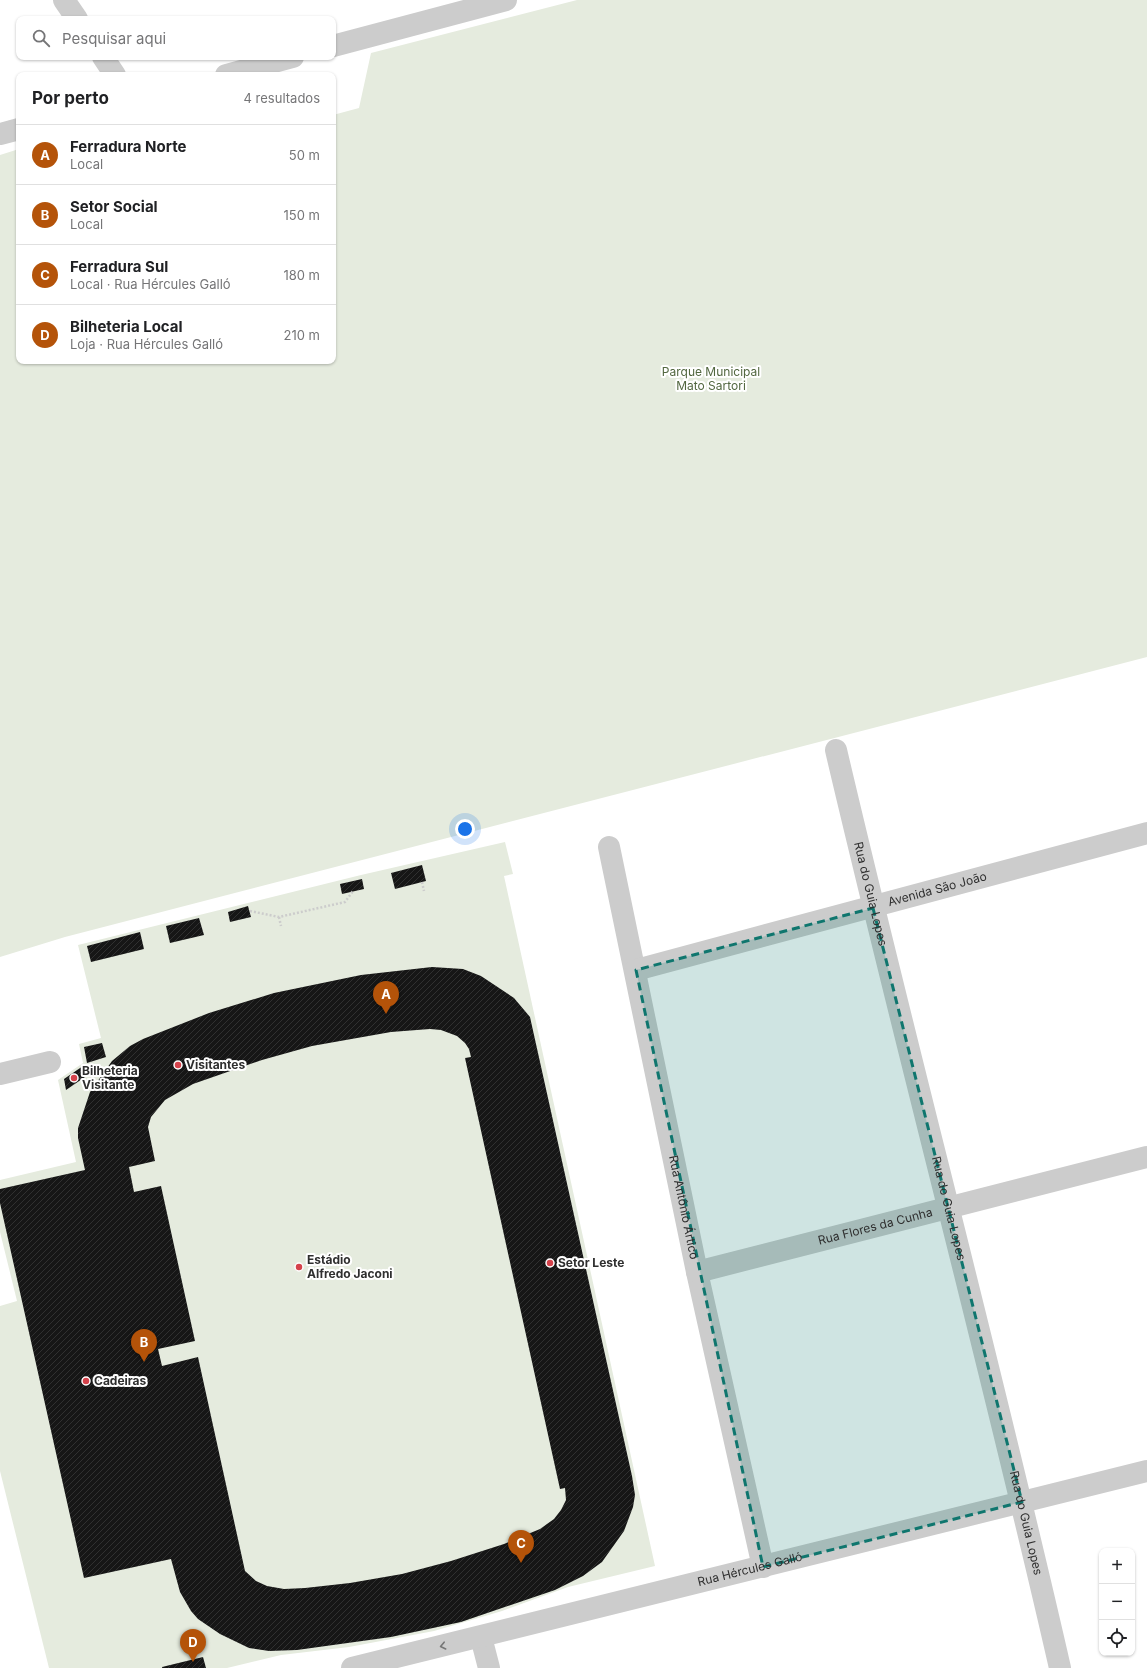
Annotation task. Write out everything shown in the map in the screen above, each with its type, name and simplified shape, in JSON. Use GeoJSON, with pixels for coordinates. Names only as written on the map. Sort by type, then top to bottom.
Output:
{"type":"FeatureCollection","features":[{"type":"Feature","properties":{"kind":"street"},"geometry":{"type":"LineString","coordinates":[[64,0],[75,16]]}},
{"type":"Feature","properties":{"kind":"street"},"geometry":{"type":"LineString","coordinates":[[336,45],[506,0]]}},
{"type":"Feature","properties":{"kind":"street"},"geometry":{"type":"LineString","coordinates":[[104,60],[113,72]]}},
{"type":"Feature","properties":{"kind":"street"},"geometry":{"type":"LineString","coordinates":[[237,72],[282,60]]}},
{"type":"Feature","properties":{"kind":"street"},"geometry":{"type":"LineString","coordinates":[[0,134],[16,130]]}},
{"type":"Feature","properties":{"kind":"street","name":"Rua do Guia Lopes"},"geometry":{"type":"LineString","coordinates":[[836,750],[873,908],[1022,1502],[1060,1668]]}},
{"type":"Feature","properties":{"kind":"street","name":"Avenida São João"},"geometry":{"type":"LineString","coordinates":[[636,970],[873,908],[1147,833]]}},
{"type":"Feature","properties":{"kind":"street","name":"Rua Antônio Ártico"},"geometry":{"type":"LineString","coordinates":[[609,847],[636,970],[698,1272],[763,1567]]}},
{"type":"Feature","properties":{"kind":"street"},"geometry":{"type":"LineString","coordinates":[[0,1074],[50,1062]]}},
{"type":"Feature","properties":{"kind":"street","name":"Rua Flores da Cunha"},"geometry":{"type":"LineString","coordinates":[[698,1272],[1147,1157]]}},
{"type":"Feature","properties":{"kind":"street","name":"Rua Hércules Galló"},"geometry":{"type":"LineString","coordinates":[[352,1668],[763,1567],[1147,1470]]}},
{"type":"Feature","properties":{"kind":"street"},"geometry":{"type":"LineString","coordinates":[[481,1637],[489,1668]]}},
{"type":"Feature","properties":{"kind":"path"},"geometry":{"type":"LineString","coordinates":[[422,882],[424,891]]}},
{"type":"Feature","properties":{"kind":"path"},"geometry":{"type":"LineString","coordinates":[[250,911],[279,917],[345,902],[353,891]]}},
{"type":"Feature","properties":{"kind":"path"},"geometry":{"type":"LineString","coordinates":[[279,917],[281,926]]}},
{"type":"Feature","properties":{"kind":"highlighted area"},"geometry":{"type":"Polygon","coordinates":[[[873,908],[1022,1502],[763,1567],[636,970],[873,908]]]}},
{"type":"Feature","properties":{"kind":"green space","name":"Parque Municipal Mato Sartori"},"geometry":{"type":"Polygon","coordinates":[[[577,0],[1147,0],[1147,657],[65,937],[0,957],[0,155],[16,150],[16,364],[336,364],[336,114],[359,108],[371,53],[577,0]]]}},
{"type":"Feature","properties":{"kind":"green space","name":"Estádio Alfredo Jaconi"},"geometry":{"type":"Polygon","coordinates":[[[505,842],[513,874],[504,876],[655,1566],[568,1587],[502,1611],[434,1631],[349,1647],[281,1655],[227,1668],[49,1668],[0,1471],[0,1306],[17,1301],[0,1232],[0,1180],[76,1162],[58,1080],[83,1063],[79,1044],[101,1038],[78,945],[361,875],[505,842]]]}},
{"type":"Feature","properties":{"kind":"building"},"geometry":{"type":"Polygon","coordinates":[[[422,865],[426,881],[395,889],[391,873],[422,865]]]}},
{"type":"Feature","properties":{"kind":"building"},"geometry":{"type":"Polygon","coordinates":[[[362,879],[364,889],[342,894],[340,884],[362,879]]]}},
{"type":"Feature","properties":{"kind":"building"},"geometry":{"type":"Polygon","coordinates":[[[248,906],[251,917],[230,922],[228,912],[248,906]]]}},
{"type":"Feature","properties":{"kind":"building"},"geometry":{"type":"Polygon","coordinates":[[[199,918],[204,935],[170,943],[166,926],[199,918]]]}},
{"type":"Feature","properties":{"kind":"building"},"geometry":{"type":"Polygon","coordinates":[[[140,932],[144,949],[91,962],[87,946],[140,932]]]}},
{"type":"Feature","properties":{"kind":"building"},"geometry":{"type":"Polygon","coordinates":[[[432,967],[463,969],[481,976],[514,998],[530,1017],[635,1495],[633,1507],[624,1531],[602,1562],[583,1576],[555,1590],[461,1622],[391,1637],[297,1650],[269,1651],[249,1648],[220,1634],[198,1619],[191,1611],[180,1592],[171,1559],[84,1578],[0,1203],[0,1189],[85,1170],[78,1138],[78,1128],[90,1092],[112,1061],[130,1046],[143,1039],[209,1013],[274,993],[361,975],[432,967]],[[430,1029],[391,1032],[312,1046],[262,1060],[193,1084],[165,1100],[151,1117],[148,1127],[155,1161],[129,1167],[134,1192],[161,1186],[195,1341],[158,1349],[162,1366],[198,1357],[245,1571],[256,1581],[267,1586],[284,1589],[350,1583],[402,1574],[451,1561],[504,1544],[540,1529],[554,1519],[566,1500],[565,1488],[560,1489],[465,1058],[471,1057],[469,1049],[457,1036],[441,1030],[430,1029]]]}},
{"type":"Feature","properties":{"kind":"building"},"geometry":{"type":"Polygon","coordinates":[[[102,1043],[106,1057],[87,1063],[84,1047],[102,1043]]]}},
{"type":"Feature","properties":{"kind":"building","name":"Bilheteria Visitante"},"geometry":{"type":"Polygon","coordinates":[[[83,1066],[85,1077],[66,1090],[64,1079],[83,1066]]]}},
{"type":"Feature","properties":{"kind":"building"},"geometry":{"type":"Polygon","coordinates":[[[203,1657],[206,1668],[162,1668],[162,1667],[203,1657]]]}},
{"type":"Feature","properties":{"kind":"place","name":"Ferradura Norte"},"geometry":{"type":"Point","coordinates":[386,1014]}},
{"type":"Feature","properties":{"kind":"place","name":"Visitantes"},"geometry":{"type":"Point","coordinates":[178,1065]}},
{"type":"Feature","properties":{"kind":"place","name":"Bilheteria Visitante"},"geometry":{"type":"Point","coordinates":[74,1078]}},
{"type":"Feature","properties":{"kind":"place","name":"Setor Leste"},"geometry":{"type":"Point","coordinates":[550,1263]}},
{"type":"Feature","properties":{"kind":"place","name":"Estádio Alfredo Jaconi"},"geometry":{"type":"Point","coordinates":[299,1267]}},
{"type":"Feature","properties":{"kind":"place","name":"Setor Social"},"geometry":{"type":"Point","coordinates":[144,1362]}},
{"type":"Feature","properties":{"kind":"place","name":"Cadeiras"},"geometry":{"type":"Point","coordinates":[86,1381]}},
{"type":"Feature","properties":{"kind":"place","name":"Ferradura Sul"},"geometry":{"type":"Point","coordinates":[521,1563]}},
{"type":"Feature","properties":{"kind":"place","name":"Bilheteria Local"},"geometry":{"type":"Point","coordinates":[193,1662]}}]}
